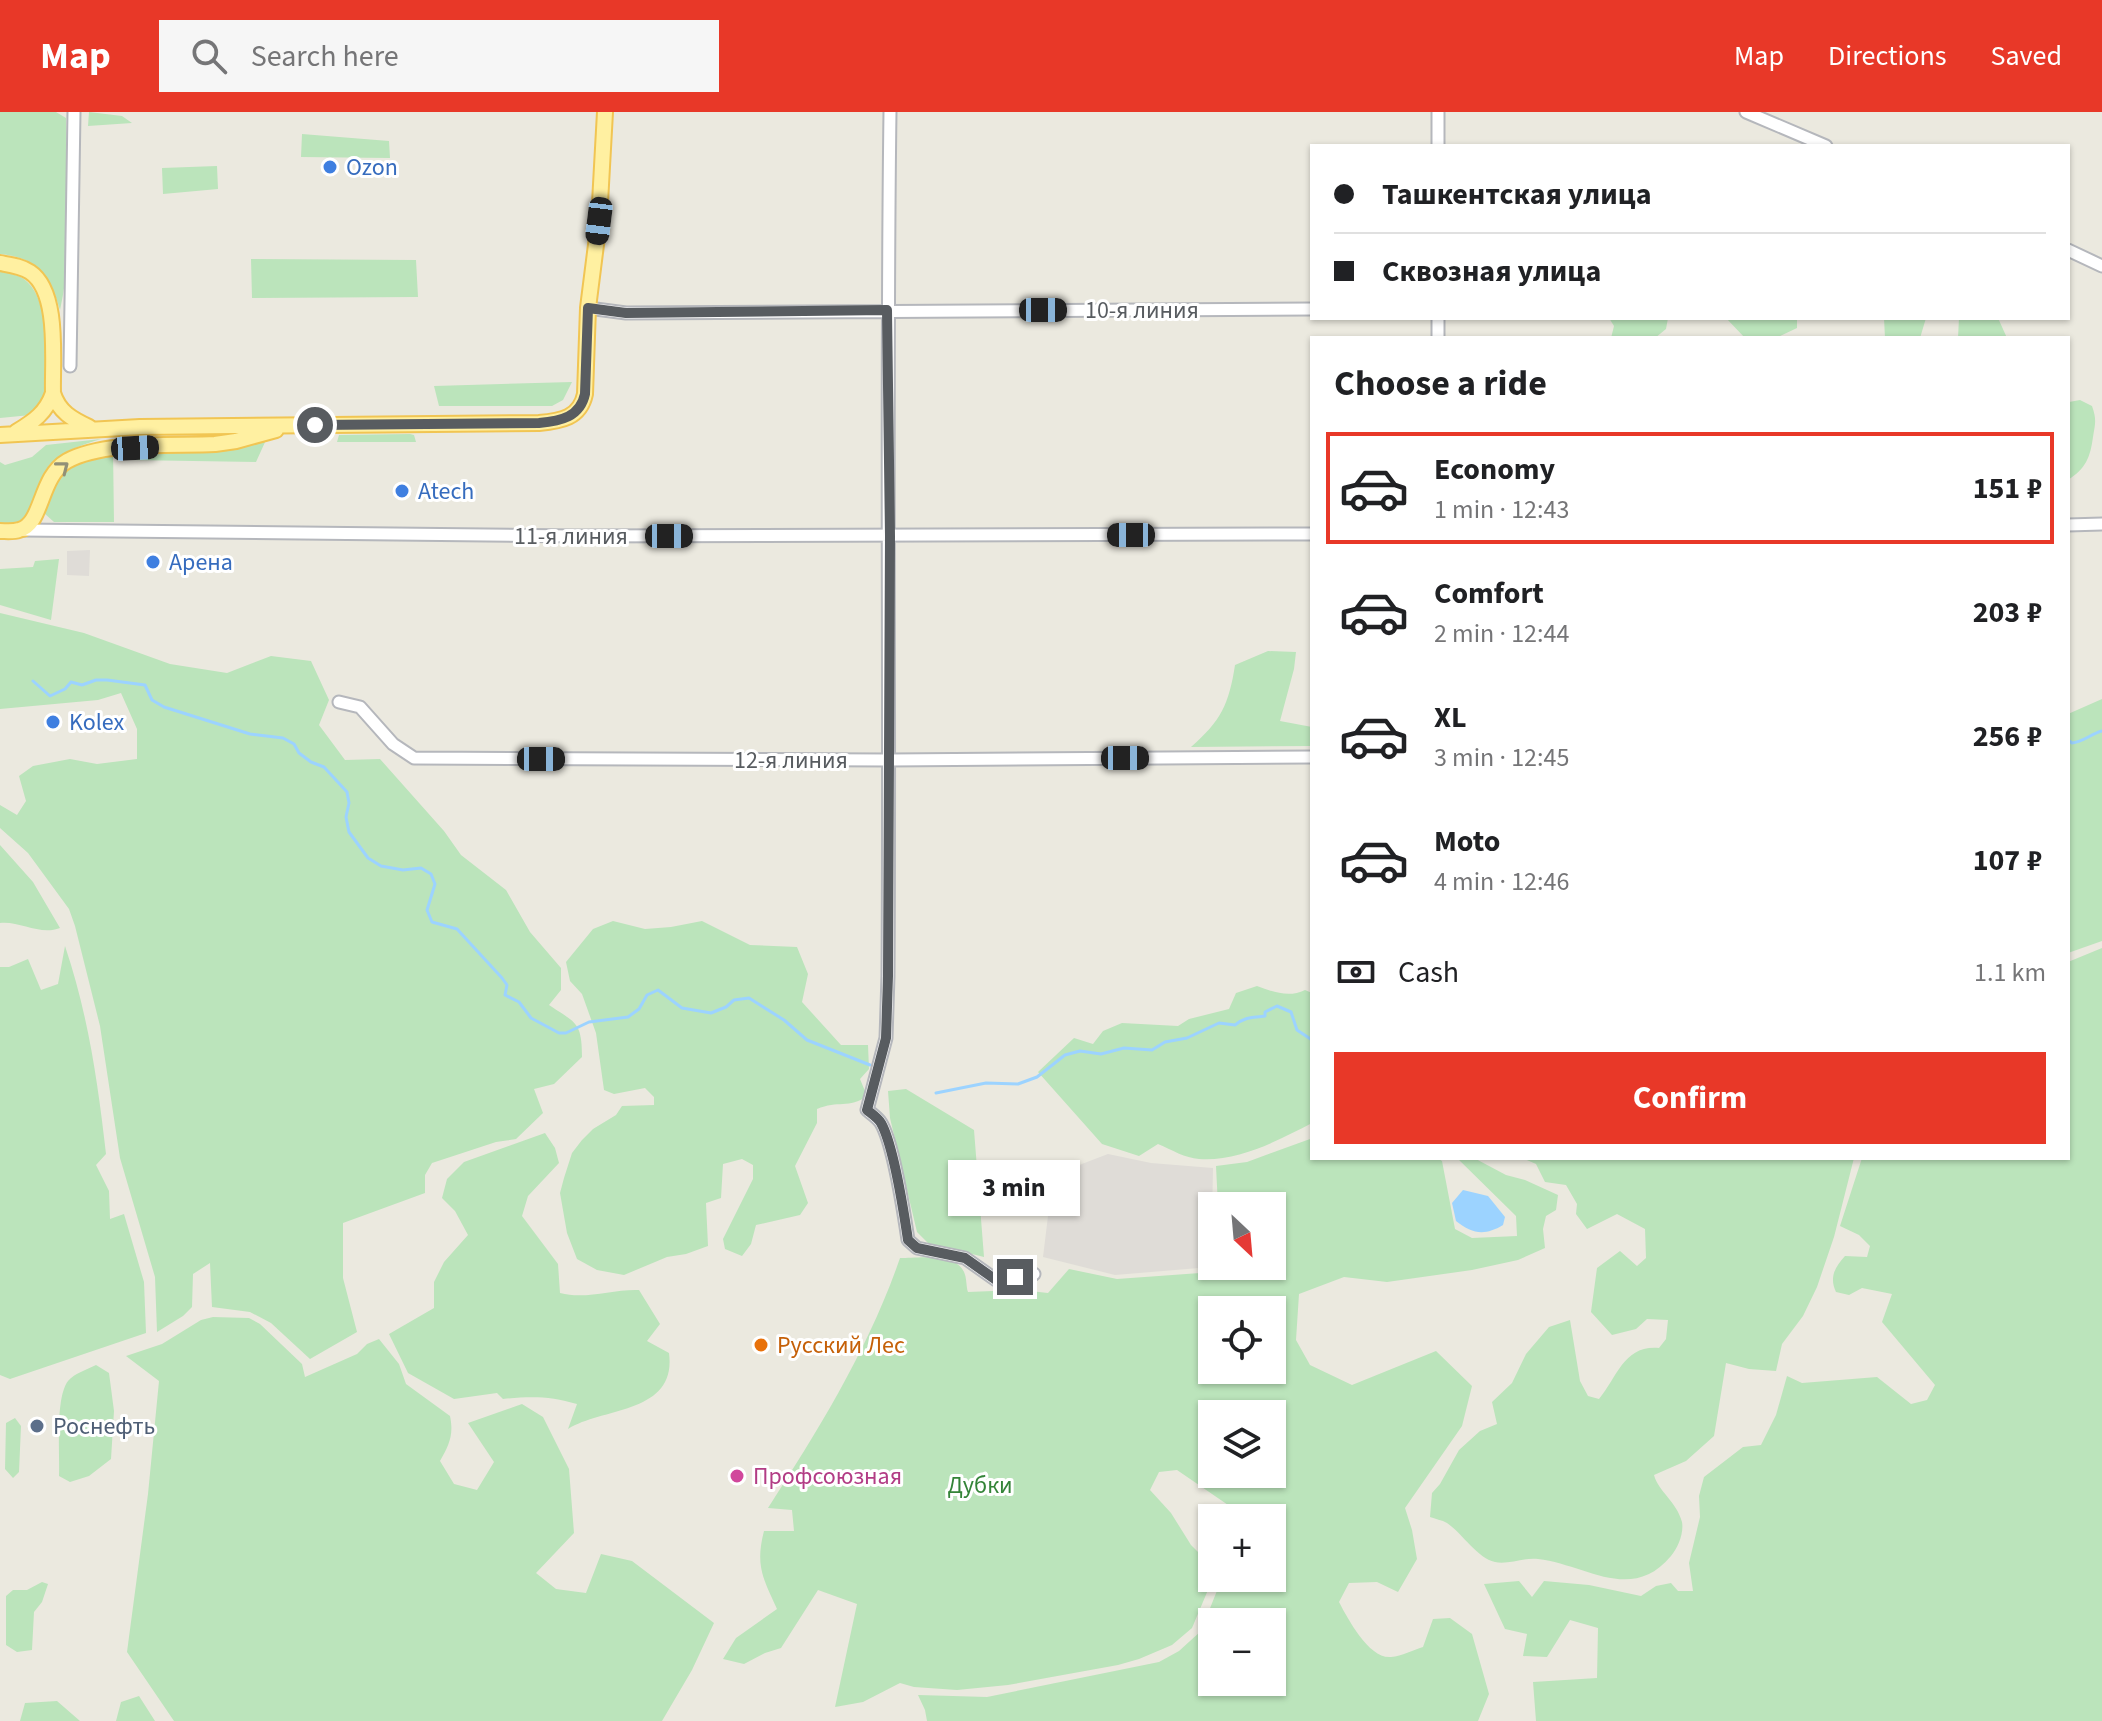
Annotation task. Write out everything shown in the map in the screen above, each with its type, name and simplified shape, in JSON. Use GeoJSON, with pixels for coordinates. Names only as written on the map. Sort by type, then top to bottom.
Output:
{"type":"FeatureCollection","features":[{"type":"Feature","properties":{"kind":"main road"},"geometry":{"type":"LineString","coordinates":[[6,434],[93,428],[539,423],[555,422],[577,412],[585,394],[588,308],[599,221],[605,112]]}},
{"type":"Feature","properties":{"kind":"main road"},"geometry":{"type":"LineString","coordinates":[[0,263],[17,265],[32,273],[44,288],[51,307],[53,393],[49,406],[41,416],[6,434]]}},
{"type":"Feature","properties":{"kind":"main road"},"geometry":{"type":"LineString","coordinates":[[53,393],[61,411],[93,428]]}},
{"type":"Feature","properties":{"kind":"main road"},"geometry":{"type":"LineString","coordinates":[[0,531],[22,530],[33,520],[49,478],[63,463],[87,452],[215,444],[249,438],[287,426]]}},
{"type":"Feature","properties":{"kind":"street"},"geometry":{"type":"LineString","coordinates":[[70,366],[74,112]]}},
{"type":"Feature","properties":{"kind":"street"},"geometry":{"type":"LineString","coordinates":[[890,112],[887,310],[890,760],[886,1038],[867,1110],[880,1122],[887,1140],[904,1208],[908,1240],[917,1248],[965,1258],[996,1280],[1034,1274]]}},
{"type":"Feature","properties":{"kind":"street"},"geometry":{"type":"LineString","coordinates":[[1438,112],[1438,144]]}},
{"type":"Feature","properties":{"kind":"street"},"geometry":{"type":"LineString","coordinates":[[1746,112],[1821,144]]}},
{"type":"Feature","properties":{"kind":"street"},"geometry":{"type":"LineString","coordinates":[[2070,251],[2102,266]]}},
{"type":"Feature","properties":{"kind":"street","name":"10-я линия"},"geometry":{"type":"LineString","coordinates":[[588,308],[626,313],[1310,309]]}},
{"type":"Feature","properties":{"kind":"street"},"geometry":{"type":"LineString","coordinates":[[2070,525],[2102,524]]}},
{"type":"Feature","properties":{"kind":"street","name":"11-я линия"},"geometry":{"type":"LineString","coordinates":[[22,530],[574,536],[1310,534]]}},
{"type":"Feature","properties":{"kind":"street","name":"12-я линия"},"geometry":{"type":"LineString","coordinates":[[339,702],[360,707],[393,744],[414,758],[890,760],[1310,757]]}},
{"type":"Feature","properties":{"kind":"shaded area"},"geometry":{"type":"Polygon","coordinates":[[[90,550],[89,576],[67,575],[67,551],[90,550]]]}},
{"type":"Feature","properties":{"kind":"shaded area"},"geometry":{"type":"Polygon","coordinates":[[[1108,1154],[1151,1163],[1213,1168],[1213,1192],[1198,1192],[1198,1268],[1115,1275],[1043,1257],[1053,1175],[1108,1154]]]}},
{"type":"Feature","properties":{"kind":"green space"},"geometry":{"type":"Polygon","coordinates":[[[0,112],[56,112],[66,118],[68,239],[60,310],[52,287],[40,270],[24,260],[0,254],[0,112]]]}},
{"type":"Feature","properties":{"kind":"green space"},"geometry":{"type":"Polygon","coordinates":[[[89,112],[122,116],[132,123],[88,126],[89,112]]]}},
{"type":"Feature","properties":{"kind":"green space"},"geometry":{"type":"Polygon","coordinates":[[[302,134],[389,141],[390,158],[301,157],[302,134]]]}},
{"type":"Feature","properties":{"kind":"green space"},"geometry":{"type":"Polygon","coordinates":[[[217,166],[218,189],[163,194],[162,168],[217,166]]]}},
{"type":"Feature","properties":{"kind":"green space"},"geometry":{"type":"Polygon","coordinates":[[[251,259],[416,260],[418,297],[252,298],[251,259]]]}},
{"type":"Feature","properties":{"kind":"green space"},"geometry":{"type":"Polygon","coordinates":[[[0,271],[24,279],[40,302],[44,318],[48,399],[31,415],[0,418],[0,271]]]}},
{"type":"Feature","properties":{"kind":"green space"},"geometry":{"type":"Polygon","coordinates":[[[1610,320],[1668,320],[1666,329],[1657,336],[1612,336],[1614,326],[1610,320]]]}},
{"type":"Feature","properties":{"kind":"green space"},"geometry":{"type":"Polygon","coordinates":[[[1728,320],[1797,320],[1797,328],[1780,336],[1743,336],[1728,320]]]}},
{"type":"Feature","properties":{"kind":"green space"},"geometry":{"type":"Polygon","coordinates":[[[1884,320],[1925,320],[1921,336],[1885,336],[1884,320]]]}},
{"type":"Feature","properties":{"kind":"green space"},"geometry":{"type":"Polygon","coordinates":[[[1959,320],[1999,320],[2006,336],[1958,336],[1959,320]]]}},
{"type":"Feature","properties":{"kind":"green space"},"geometry":{"type":"Polygon","coordinates":[[[572,382],[563,400],[552,406],[439,406],[434,386],[572,382]]]}},
{"type":"Feature","properties":{"kind":"green space"},"geometry":{"type":"Polygon","coordinates":[[[2080,400],[2092,406],[2095,419],[2086,462],[2070,478],[2070,402],[2080,400]]]}},
{"type":"Feature","properties":{"kind":"green space"},"geometry":{"type":"Polygon","coordinates":[[[339,435],[414,435],[416,442],[337,442],[339,435]]]}},
{"type":"Feature","properties":{"kind":"green space"},"geometry":{"type":"Polygon","coordinates":[[[101,439],[74,448],[55,459],[46,470],[24,521],[17,525],[0,525],[0,462],[5,465],[32,457],[46,445],[101,439]]]}},
{"type":"Feature","properties":{"kind":"green space"},"geometry":{"type":"Polygon","coordinates":[[[266,440],[256,462],[130,460],[130,452],[223,448],[266,440]]]}},
{"type":"Feature","properties":{"kind":"green space"},"geometry":{"type":"Polygon","coordinates":[[[113,449],[114,522],[54,522],[44,513],[54,487],[68,469],[87,457],[113,449]]]}},
{"type":"Feature","properties":{"kind":"green space"},"geometry":{"type":"Polygon","coordinates":[[[59,559],[51,620],[0,605],[0,569],[33,567],[35,561],[59,559]]]}},
{"type":"Feature","properties":{"kind":"green space"},"geometry":{"type":"Polygon","coordinates":[[[0,613],[84,633],[170,664],[227,673],[271,656],[311,661],[329,700],[319,725],[345,760],[380,759],[444,831],[461,855],[506,890],[530,932],[561,968],[561,990],[549,1005],[576,1025],[581,1037],[582,1057],[554,1084],[534,1089],[543,1113],[516,1139],[496,1142],[432,1163],[425,1175],[425,1193],[343,1223],[343,1278],[357,1332],[310,1359],[271,1323],[250,1312],[212,1307],[210,1263],[193,1274],[192,1307],[157,1332],[155,1277],[120,1158],[100,1026],[75,926],[69,909],[28,853],[0,828],[0,805],[17,815],[26,801],[19,776],[33,766],[70,759],[97,764],[137,759],[137,729],[121,693],[98,700],[0,709],[0,613]]]}},
{"type":"Feature","properties":{"kind":"green space"},"geometry":{"type":"Polygon","coordinates":[[[1268,651],[1296,652],[1280,721],[1310,727],[1310,746],[1191,747],[1210,729],[1222,711],[1235,665],[1268,651]]]}},
{"type":"Feature","properties":{"kind":"green space"},"geometry":{"type":"Polygon","coordinates":[[[2102,699],[2102,941],[2070,952],[2070,713],[2102,699]]]}},
{"type":"Feature","properties":{"kind":"green space"},"geometry":{"type":"Polygon","coordinates":[[[0,845],[33,882],[60,928],[45,930],[0,923],[0,845]]]}},
{"type":"Feature","properties":{"kind":"green space"},"geometry":{"type":"Polygon","coordinates":[[[613,921],[645,929],[702,921],[750,945],[797,947],[808,974],[802,1002],[841,1045],[868,1045],[869,1069],[860,1079],[867,1096],[855,1102],[817,1109],[817,1123],[795,1166],[808,1203],[800,1215],[756,1225],[751,1244],[742,1256],[725,1249],[723,1239],[753,1179],[753,1165],[742,1159],[723,1164],[721,1198],[706,1203],[708,1246],[667,1257],[624,1275],[597,1270],[577,1259],[567,1233],[560,1193],[572,1153],[593,1129],[616,1115],[622,1106],[654,1105],[654,1097],[645,1088],[614,1094],[604,1090],[596,1033],[582,994],[570,981],[566,962],[593,929],[613,921]]]}},
{"type":"Feature","properties":{"kind":"green space"},"geometry":{"type":"Polygon","coordinates":[[[65,946],[86,1023],[99,1101],[106,1154],[96,1165],[109,1191],[110,1219],[124,1214],[144,1282],[146,1333],[10,1379],[0,1375],[0,967],[9,967],[28,959],[41,990],[58,984],[65,946]]]}},
{"type":"Feature","properties":{"kind":"green space"},"geometry":{"type":"Polygon","coordinates":[[[2102,948],[2102,1721],[1536,1721],[1533,1682],[1597,1678],[1598,1628],[1570,1620],[1547,1657],[1523,1656],[1527,1634],[1505,1629],[1484,1584],[1519,1581],[1532,1597],[1544,1581],[1589,1585],[1641,1596],[1656,1586],[1671,1583],[1678,1591],[1693,1591],[1689,1563],[1700,1517],[1699,1496],[1704,1477],[1743,1447],[1761,1445],[1776,1415],[1787,1376],[1802,1383],[1877,1377],[1911,1404],[1927,1400],[1935,1385],[1882,1322],[1892,1294],[1862,1288],[1849,1295],[1836,1292],[1834,1287],[1834,1272],[1845,1256],[1867,1257],[1870,1246],[1859,1235],[1840,1226],[1861,1160],[2070,1160],[2070,961],[2102,948]]]}},
{"type":"Feature","properties":{"kind":"green space"},"geometry":{"type":"Polygon","coordinates":[[[1257,986],[1281,993],[1310,992],[1310,1124],[1258,1148],[1228,1157],[1199,1159],[1158,1144],[1139,1156],[1102,1144],[1038,1072],[1074,1038],[1093,1044],[1103,1031],[1122,1023],[1178,1026],[1189,1019],[1229,1009],[1236,993],[1257,986]]]}},
{"type":"Feature","properties":{"kind":"green space"},"geometry":{"type":"Polygon","coordinates":[[[906,1089],[974,1130],[984,1257],[928,1243],[917,1232],[890,1118],[888,1091],[906,1089]]]}},
{"type":"Feature","properties":{"kind":"green space"},"geometry":{"type":"Polygon","coordinates":[[[545,1133],[555,1148],[559,1163],[528,1196],[522,1216],[558,1264],[560,1293],[580,1295],[639,1290],[660,1324],[647,1341],[669,1353],[668,1373],[662,1388],[650,1398],[568,1429],[577,1404],[567,1401],[540,1397],[503,1399],[497,1393],[454,1399],[408,1373],[389,1334],[434,1308],[434,1282],[444,1262],[468,1235],[455,1211],[442,1198],[447,1179],[464,1162],[545,1133]]]}},
{"type":"Feature","properties":{"kind":"green space","name":"Дубки"},"geometry":{"type":"Polygon","coordinates":[[[1310,1139],[1310,1160],[1442,1161],[1455,1229],[1472,1238],[1517,1236],[1516,1216],[1459,1160],[1478,1160],[1506,1175],[1558,1195],[1556,1210],[1546,1216],[1543,1229],[1545,1248],[1518,1260],[1387,1282],[1344,1277],[1299,1294],[1296,1340],[1310,1365],[1352,1385],[1436,1351],[1472,1386],[1462,1426],[1405,1508],[1417,1559],[1398,1592],[1377,1582],[1349,1583],[1339,1602],[1360,1637],[1383,1656],[1391,1657],[1423,1647],[1433,1619],[1450,1618],[1472,1634],[1489,1694],[1478,1721],[927,1721],[918,1695],[987,1697],[1159,1662],[1179,1651],[1198,1634],[1198,1696],[1286,1696],[1286,1608],[1210,1608],[1216,1592],[1286,1592],[1286,1504],[1227,1504],[1203,1488],[1286,1488],[1286,1400],[1198,1400],[1198,1484],[1177,1470],[1159,1472],[1150,1490],[1171,1513],[1198,1552],[1198,1592],[1207,1592],[1192,1628],[1172,1645],[1118,1665],[1008,1685],[957,1690],[900,1683],[863,1702],[835,1707],[857,1604],[818,1590],[781,1648],[744,1664],[723,1659],[736,1638],[777,1609],[760,1563],[764,1531],[794,1531],[792,1510],[768,1508],[858,1356],[900,1258],[953,1261],[964,1272],[968,1292],[1021,1290],[1048,1293],[1069,1269],[1117,1279],[1198,1273],[1198,1280],[1286,1280],[1286,1192],[1217,1192],[1216,1166],[1247,1162],[1310,1139]]]}},
{"type":"Feature","properties":{"kind":"green space"},"geometry":{"type":"Polygon","coordinates":[[[1527,1160],[1853,1160],[1834,1237],[1817,1287],[1803,1316],[1782,1344],[1776,1371],[1726,1363],[1714,1436],[1686,1461],[1654,1475],[1680,1515],[1682,1531],[1671,1556],[1656,1570],[1640,1577],[1607,1577],[1538,1559],[1505,1563],[1488,1560],[1453,1527],[1430,1517],[1432,1493],[1459,1450],[1480,1431],[1497,1424],[1492,1402],[1512,1383],[1526,1354],[1549,1327],[1570,1320],[1580,1381],[1588,1396],[1599,1399],[1630,1357],[1647,1348],[1659,1348],[1666,1339],[1668,1320],[1647,1319],[1636,1329],[1612,1335],[1591,1312],[1597,1268],[1620,1251],[1637,1266],[1646,1258],[1645,1229],[1617,1214],[1587,1229],[1576,1214],[1577,1204],[1566,1185],[1545,1182],[1536,1164],[1527,1160]]]}},
{"type":"Feature","properties":{"kind":"green space"},"geometry":{"type":"Polygon","coordinates":[[[213,1317],[249,1318],[260,1324],[302,1364],[305,1377],[357,1354],[367,1344],[379,1339],[399,1364],[406,1384],[450,1416],[450,1440],[440,1461],[454,1484],[477,1490],[494,1462],[468,1423],[522,1404],[543,1417],[569,1469],[574,1533],[536,1573],[556,1589],[586,1593],[601,1554],[632,1561],[714,1623],[692,1670],[662,1721],[174,1721],[127,1652],[159,1381],[126,1356],[162,1344],[201,1320],[213,1317]]]}},
{"type":"Feature","properties":{"kind":"green space"},"geometry":{"type":"Polygon","coordinates":[[[96,1365],[109,1373],[114,1411],[111,1459],[89,1476],[70,1482],[59,1476],[61,1400],[68,1381],[96,1365]]]}},
{"type":"Feature","properties":{"kind":"green space"},"geometry":{"type":"Polygon","coordinates":[[[15,1418],[21,1426],[19,1472],[13,1478],[5,1469],[6,1423],[15,1418]]]}},
{"type":"Feature","properties":{"kind":"green space"},"geometry":{"type":"Polygon","coordinates":[[[42,1582],[48,1584],[42,1602],[34,1612],[32,1650],[17,1652],[6,1645],[6,1596],[13,1590],[27,1590],[42,1582]]]}},
{"type":"Feature","properties":{"kind":"green space"},"geometry":{"type":"Polygon","coordinates":[[[139,1696],[155,1721],[116,1721],[121,1702],[139,1696]]]}},
{"type":"Feature","properties":{"kind":"green space"},"geometry":{"type":"Polygon","coordinates":[[[57,1701],[80,1721],[20,1721],[25,1703],[57,1701]]]}},
{"type":"Feature","properties":{"kind":"water"},"geometry":{"type":"Polygon","coordinates":[[[1463,1190],[1488,1196],[1505,1217],[1503,1225],[1479,1232],[1456,1221],[1452,1203],[1463,1190]]]}},
{"type":"Feature","properties":{"kind":"waterway"},"geometry":{"type":"LineString","coordinates":[[33,681],[50,696],[65,689],[71,682],[82,685],[107,680],[145,685],[152,700],[164,707],[250,734],[283,738],[294,744],[299,753],[324,767],[347,792],[349,832],[368,858],[381,866],[403,870],[421,868],[431,874],[435,884],[427,910],[432,922],[457,929],[502,978],[507,985],[505,995],[519,1002],[531,1018],[559,1033],[566,1033],[589,1022],[628,1017],[639,1009],[647,995],[658,990],[682,1008],[711,1013],[734,1000],[749,998],[784,1020],[807,1040],[870,1065]]}},
{"type":"Feature","properties":{"kind":"waterway"},"geometry":{"type":"LineString","coordinates":[[2070,742],[2102,731]]}},
{"type":"Feature","properties":{"kind":"waterway"},"geometry":{"type":"LineString","coordinates":[[936,1093],[986,1083],[1018,1084],[1037,1077],[1065,1055],[1080,1051],[1101,1054],[1124,1048],[1152,1050],[1165,1042],[1187,1038],[1219,1023],[1235,1025],[1246,1019],[1265,1016],[1265,1012],[1277,1006],[1291,1012],[1297,1030],[1310,1039]]}},
{"type":"Feature","properties":{"kind":"place","name":"Ozon"},"geometry":{"type":"Point","coordinates":[330,167]}},
{"type":"Feature","properties":{"kind":"place","name":"Atech"},"geometry":{"type":"Point","coordinates":[402,491]}},
{"type":"Feature","properties":{"kind":"place","name":"Арена"},"geometry":{"type":"Point","coordinates":[153,562]}},
{"type":"Feature","properties":{"kind":"place","name":"Kolex"},"geometry":{"type":"Point","coordinates":[53,722]}},
{"type":"Feature","properties":{"kind":"place","name":"Русский Лес"},"geometry":{"type":"Point","coordinates":[761,1345]}},
{"type":"Feature","properties":{"kind":"place","name":"Роснефть"},"geometry":{"type":"Point","coordinates":[37,1426]}},
{"type":"Feature","properties":{"kind":"place","name":"Профсоюзная"},"geometry":{"type":"Point","coordinates":[737,1476]}},
{"type":"Feature","properties":{"kind":"route"},"geometry":{"type":"LineString","coordinates":[[315,425],[539,423],[568,418],[583,404],[585,394],[588,308],[626,313],[887,310],[890,536],[888,976],[886,1038],[867,1110],[880,1122],[887,1140],[904,1208],[908,1240],[917,1248],[965,1258],[996,1280],[1015,1277]]}}]}
